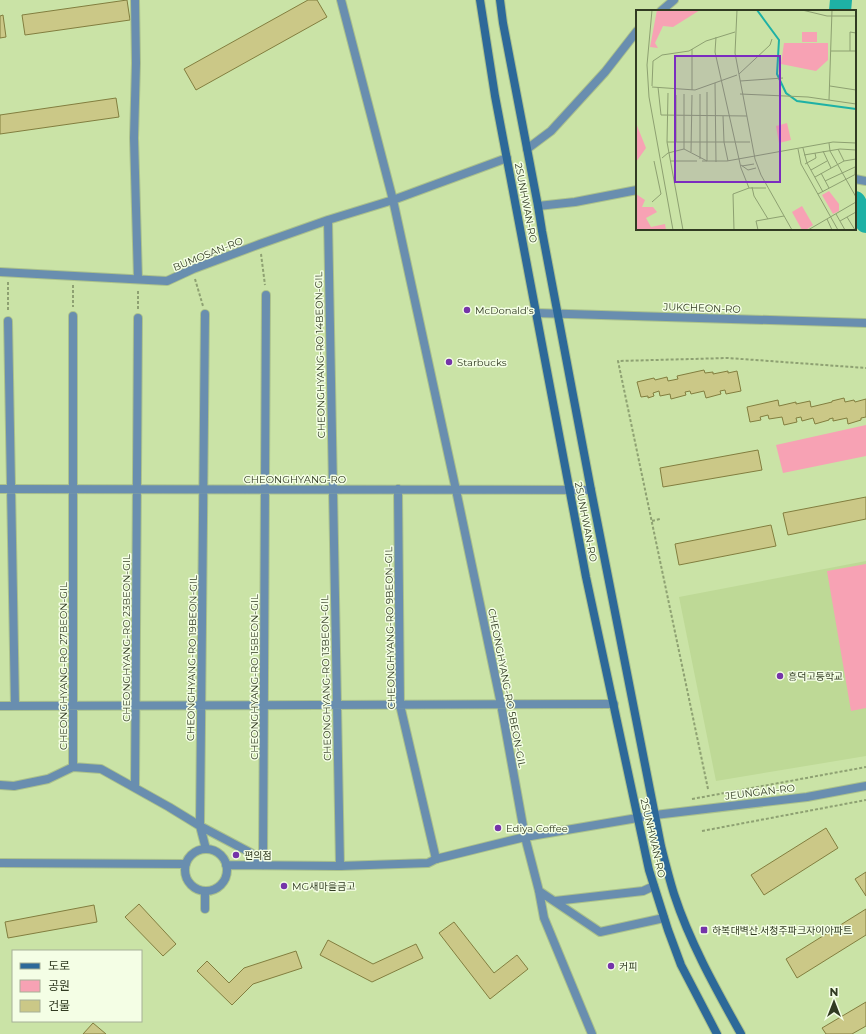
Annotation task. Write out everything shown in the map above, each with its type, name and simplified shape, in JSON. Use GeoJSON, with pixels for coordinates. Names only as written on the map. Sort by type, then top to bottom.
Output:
{"type":"FeatureCollection","features":[{"type":"Feature","properties":{"kind":"main road","name":"2SUNHWAN-RO"},"geometry":{"type":"LineString","coordinates":[[480,0],[494,88],[588,584],[649,870],[681,965],[718,1034]]}},
{"type":"Feature","properties":{"kind":"main road","name":"2SUNHWAN-RO"},"geometry":{"type":"LineString","coordinates":[[500,0],[504,31],[591,490],[661,846],[674,894],[689,932],[709,977],[741,1034]]}},
{"type":"Feature","properties":{"kind":"street"},"geometry":{"type":"LineString","coordinates":[[135,0],[136,63],[134,138],[138,279]]}},
{"type":"Feature","properties":{"kind":"street"},"geometry":{"type":"LineString","coordinates":[[341,0],[393,200]]}},
{"type":"Feature","properties":{"kind":"street"},"geometry":{"type":"LineString","coordinates":[[661,10],[674,0]]}},
{"type":"Feature","properties":{"kind":"street","name":"2SUNHWAN-RO"},"geometry":{"type":"LineString","coordinates":[[527,149],[551,131],[604,72],[636,32]]}},
{"type":"Feature","properties":{"kind":"street","name":"BUMOSAN-RO"},"geometry":{"type":"LineString","coordinates":[[4,272],[167,281],[193,269],[260,244],[328,220],[393,200],[507,158]]}},
{"type":"Feature","properties":{"kind":"street"},"geometry":{"type":"LineString","coordinates":[[856,179],[866,181]]}},
{"type":"Feature","properties":{"kind":"street","name":"2SUNHWAN-RO"},"geometry":{"type":"LineString","coordinates":[[538,206],[575,202],[636,190]]}},
{"type":"Feature","properties":{"kind":"street","name":"CHEONGHYANG-RO 5BEON-GIL"},"geometry":{"type":"LineString","coordinates":[[393,200],[456,490],[501,704],[525,837],[539,891],[544,918],[592,1034]]}},
{"type":"Feature","properties":{"kind":"street","name":"CHEONGHYANG-RO 14BEON-GIL"},"geometry":{"type":"LineString","coordinates":[[328,220],[333,489]]}},
{"type":"Feature","properties":{"kind":"street","name":"CHEONGHYANG-RO 15BEON-GIL"},"geometry":{"type":"LineString","coordinates":[[263,865],[266,295]]}},
{"type":"Feature","properties":{"kind":"street","name":"JUKCHEON-RO"},"geometry":{"type":"LineString","coordinates":[[536,313],[866,323]]}},
{"type":"Feature","properties":{"kind":"street","name":"CHEONGHYANG-RO 19BEON-GIL"},"geometry":{"type":"LineString","coordinates":[[205,314],[200,826],[206,849]]}},
{"type":"Feature","properties":{"kind":"street","name":"CHEONGHYANG-RO 27BEON-GIL"},"geometry":{"type":"LineString","coordinates":[[73,316],[73,767]]}},
{"type":"Feature","properties":{"kind":"street","name":"CHEONGHYANG-RO 23BEON-GIL"},"geometry":{"type":"LineString","coordinates":[[134,787],[138,318]]}},
{"type":"Feature","properties":{"kind":"street"},"geometry":{"type":"LineString","coordinates":[[8,321],[15,706]]}},
{"type":"Feature","properties":{"kind":"street","name":"CHEONGHYANG-RO"},"geometry":{"type":"LineString","coordinates":[[0,489],[591,490]]}},
{"type":"Feature","properties":{"kind":"street","name":"CHEONGHYANG-RO 13BEON-GIL"},"geometry":{"type":"LineString","coordinates":[[333,489],[340,866]]}},
{"type":"Feature","properties":{"kind":"street","name":"CHEONGHYANG-RO 9BEON-GIL"},"geometry":{"type":"LineString","coordinates":[[398,489],[400,705],[436,859]]}},
{"type":"Feature","properties":{"kind":"street"},"geometry":{"type":"LineString","coordinates":[[0,706],[614,704]]}},
{"type":"Feature","properties":{"kind":"street"},"geometry":{"type":"LineString","coordinates":[[0,785],[14,786],[48,779],[73,767],[101,769],[200,826],[251,853],[263,865]]}},
{"type":"Feature","properties":{"kind":"street","name":"JEUNGAN-RO"},"geometry":{"type":"LineString","coordinates":[[226,865],[340,866],[428,863],[436,859],[525,837],[655,815],[807,797],[866,786]]}},
{"type":"Feature","properties":{"kind":"street"},"geometry":{"type":"LineString","coordinates":[[206,849],[216,852],[222,857],[227,869],[223,882],[218,887],[205,891],[192,886],[185,874],[185,868],[191,855],[196,851],[206,849]]}},
{"type":"Feature","properties":{"kind":"street"},"geometry":{"type":"LineString","coordinates":[[0,863],[186,864]]}},
{"type":"Feature","properties":{"kind":"street"},"geometry":{"type":"LineString","coordinates":[[555,901],[642,891],[654,886]]}},
{"type":"Feature","properties":{"kind":"street"},"geometry":{"type":"LineString","coordinates":[[205,891],[205,909]]}},
{"type":"Feature","properties":{"kind":"street"},"geometry":{"type":"LineString","coordinates":[[539,891],[600,932],[664,918]]}},
{"type":"Feature","properties":{"kind":"path"},"geometry":{"type":"LineString","coordinates":[[260,244],[266,295]]}},
{"type":"Feature","properties":{"kind":"path"},"geometry":{"type":"LineString","coordinates":[[193,269],[205,314]]}},
{"type":"Feature","properties":{"kind":"path"},"geometry":{"type":"LineString","coordinates":[[4,272],[8,321]]}},
{"type":"Feature","properties":{"kind":"path"},"geometry":{"type":"LineString","coordinates":[[72,276],[73,316]]}},
{"type":"Feature","properties":{"kind":"path"},"geometry":{"type":"LineString","coordinates":[[138,279],[138,318]]}},
{"type":"Feature","properties":{"kind":"path"},"geometry":{"type":"LineString","coordinates":[[708,789],[618,361],[728,358],[866,368]]}},
{"type":"Feature","properties":{"kind":"path"},"geometry":{"type":"LineString","coordinates":[[652,521],[660,519]]}},
{"type":"Feature","properties":{"kind":"path"},"geometry":{"type":"LineString","coordinates":[[692,799],[866,766]]}},
{"type":"Feature","properties":{"kind":"path"},"geometry":{"type":"LineString","coordinates":[[702,831],[866,800]]}},
{"type":"Feature","properties":{"kind":"shaded area","name":"흥덕고등학교"},"geometry":{"type":"Polygon","coordinates":[[[866,561],[866,756],[716,781],[679,597],[866,561]]]}},
{"type":"Feature","properties":{"kind":"green space"},"geometry":{"type":"Polygon","coordinates":[[[866,425],[866,456],[783,473],[776,445],[866,425]]]}},
{"type":"Feature","properties":{"kind":"green space"},"geometry":{"type":"Polygon","coordinates":[[[866,564],[866,708],[851,711],[827,571],[866,564]]]}},
{"type":"Feature","properties":{"kind":"building"},"geometry":{"type":"Polygon","coordinates":[[[127,0],[130,20],[25,35],[22,15],[127,0]]]}},
{"type":"Feature","properties":{"kind":"building"},"geometry":{"type":"Polygon","coordinates":[[[308,0],[317,0],[327,17],[196,90],[184,69],[308,0]]]}},
{"type":"Feature","properties":{"kind":"building"},"geometry":{"type":"Polygon","coordinates":[[[3,15],[6,37],[0,38],[0,16],[3,15]]]}},
{"type":"Feature","properties":{"kind":"building"},"geometry":{"type":"Polygon","coordinates":[[[116,98],[119,117],[0,134],[0,115],[116,98]]]}},
{"type":"Feature","properties":{"kind":"building"},"geometry":{"type":"Polygon","coordinates":[[[704,370],[705,373],[713,372],[713,374],[737,371],[741,391],[726,394],[725,390],[720,391],[721,394],[706,398],[704,391],[691,394],[690,391],[685,392],[686,395],[671,399],[670,394],[660,396],[659,391],[653,393],[654,396],[648,398],[648,396],[641,397],[637,382],[667,377],[668,381],[678,379],[677,376],[704,370]]]}},
{"type":"Feature","properties":{"kind":"building"},"geometry":{"type":"Polygon","coordinates":[[[844,398],[845,402],[854,400],[855,402],[866,399],[866,417],[848,424],[847,418],[833,421],[833,418],[815,424],[813,418],[802,421],[801,417],[796,418],[797,422],[784,425],[782,417],[769,419],[768,415],[760,417],[761,420],[750,422],[747,407],[778,400],[779,406],[796,402],[796,404],[810,401],[811,407],[844,398]]]}},
{"type":"Feature","properties":{"kind":"building"},"geometry":{"type":"Polygon","coordinates":[[[758,450],[762,470],[663,487],[660,468],[758,450]]]}},
{"type":"Feature","properties":{"kind":"building"},"geometry":{"type":"Polygon","coordinates":[[[866,497],[866,519],[788,535],[783,513],[866,497]]]}},
{"type":"Feature","properties":{"kind":"building"},"geometry":{"type":"Polygon","coordinates":[[[771,525],[776,546],[679,565],[675,544],[771,525]]]}},
{"type":"Feature","properties":{"kind":"building"},"geometry":{"type":"Polygon","coordinates":[[[826,828],[838,848],[764,895],[751,875],[826,828]]]}},
{"type":"Feature","properties":{"kind":"building"},"geometry":{"type":"Polygon","coordinates":[[[866,872],[866,896],[855,879],[866,872]]]}},
{"type":"Feature","properties":{"kind":"building"},"geometry":{"type":"Polygon","coordinates":[[[139,904],[176,944],[163,956],[125,917],[139,904]]]}},
{"type":"Feature","properties":{"kind":"building"},"geometry":{"type":"Polygon","coordinates":[[[94,905],[97,922],[8,938],[5,922],[94,905]]]}},
{"type":"Feature","properties":{"kind":"building"},"geometry":{"type":"Polygon","coordinates":[[[866,909],[866,935],[797,978],[786,959],[866,909]]]}},
{"type":"Feature","properties":{"kind":"building"},"geometry":{"type":"Polygon","coordinates":[[[454,922],[494,973],[517,955],[528,969],[490,999],[439,933],[454,922]]]}},
{"type":"Feature","properties":{"kind":"building"},"geometry":{"type":"Polygon","coordinates":[[[328,940],[373,964],[416,944],[423,958],[372,982],[320,955],[328,940]]]}},
{"type":"Feature","properties":{"kind":"building"},"geometry":{"type":"Polygon","coordinates":[[[296,951],[302,968],[253,984],[232,1005],[197,971],[207,961],[229,983],[244,968],[296,951]]]}},
{"type":"Feature","properties":{"kind":"building"},"geometry":{"type":"Polygon","coordinates":[[[866,1002],[866,1026],[852,1034],[826,1034],[822,1028],[866,1002]]]}},
{"type":"Feature","properties":{"kind":"building"},"geometry":{"type":"Polygon","coordinates":[[[93,1023],[106,1034],[83,1034],[93,1023]]]}},
{"type":"Feature","properties":{"kind":"waterway"},"geometry":{"type":"LineString","coordinates":[[840,10],[841,0]]}},
{"type":"Feature","properties":{"kind":"waterway"},"geometry":{"type":"LineString","coordinates":[[856,204],[866,222]]}},
{"type":"Feature","properties":{"kind":"place","name":"McDonald's"},"geometry":{"type":"Point","coordinates":[467,310]}},
{"type":"Feature","properties":{"kind":"place","name":"Starbucks"},"geometry":{"type":"Point","coordinates":[449,362]}},
{"type":"Feature","properties":{"kind":"place","name":"흥덕고등학교"},"geometry":{"type":"Point","coordinates":[780,676]}},
{"type":"Feature","properties":{"kind":"place","name":"Ediya Coffee"},"geometry":{"type":"Point","coordinates":[498,828]}},
{"type":"Feature","properties":{"kind":"place","name":"편의점"},"geometry":{"type":"Point","coordinates":[236,855]}},
{"type":"Feature","properties":{"kind":"place","name":"MG새마을금고"},"geometry":{"type":"Point","coordinates":[284,886]}},
{"type":"Feature","properties":{"kind":"place","name":"하복대벽산.서청주파크자이아파트"},"geometry":{"type":"Point","coordinates":[704,930]}},
{"type":"Feature","properties":{"kind":"place","name":"커피"},"geometry":{"type":"Point","coordinates":[611,966]}}]}
